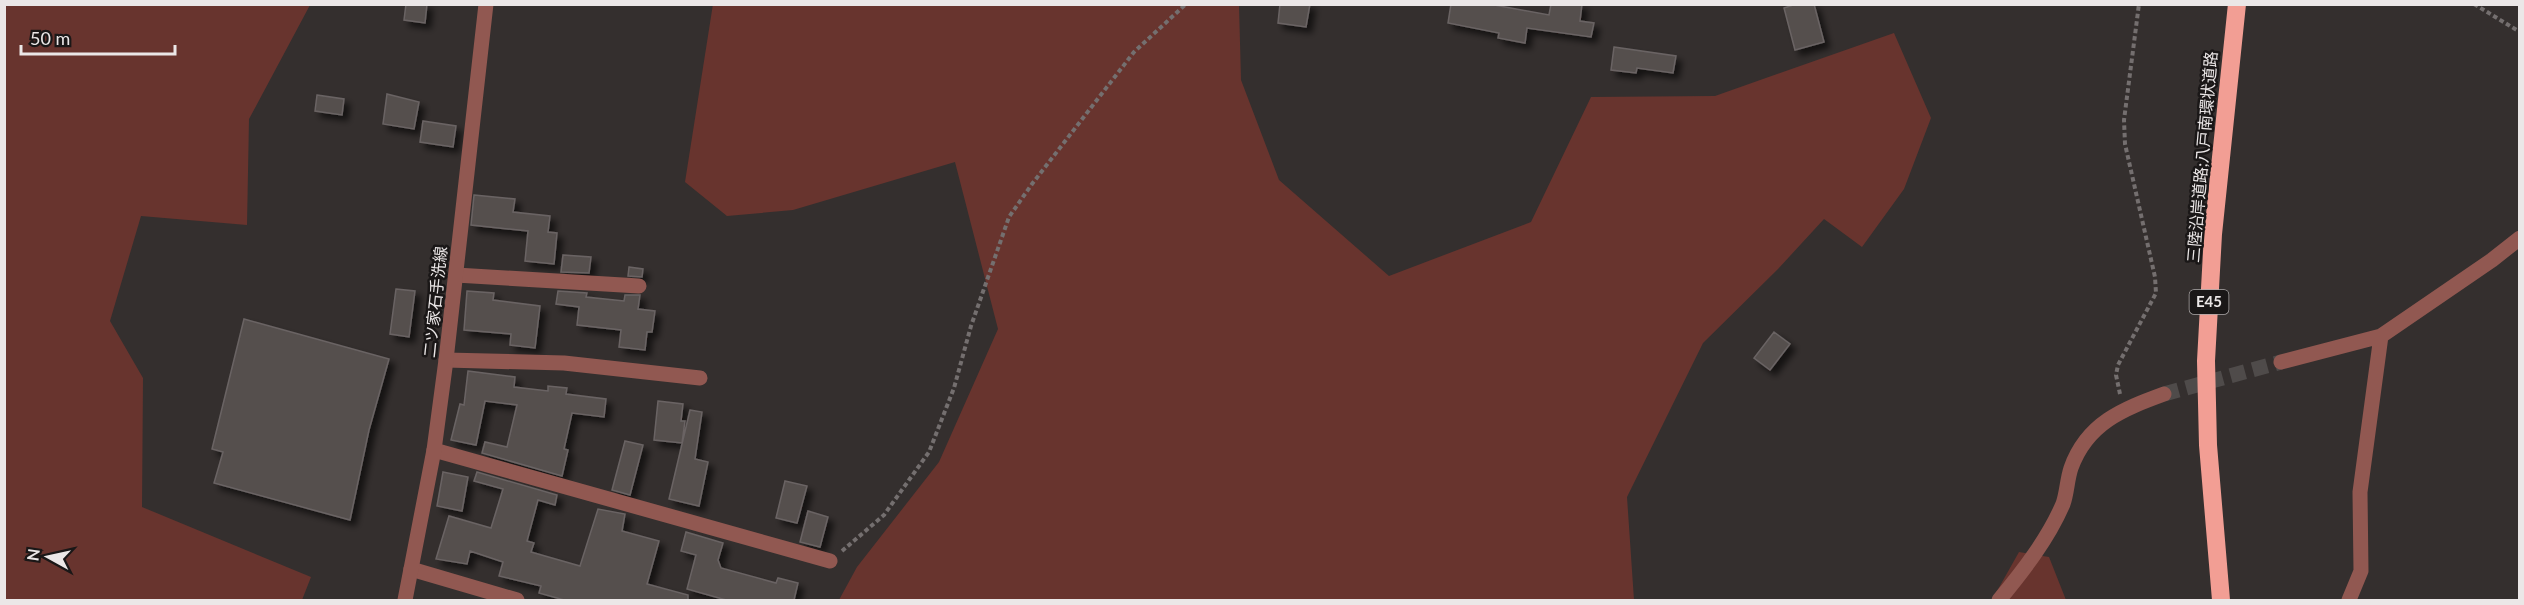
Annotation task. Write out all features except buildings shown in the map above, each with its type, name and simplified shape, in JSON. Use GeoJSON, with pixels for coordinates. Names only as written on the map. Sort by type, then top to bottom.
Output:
{"type":"FeatureCollection","features":[{"type":"Feature","properties":{"kind":"highway","name":"三陸沿岸道路;八戸南環状道路"},"geometry":{"type":"LineString","coordinates":[[2221,600],[2208,445],[2206,361],[2213,234],[2237,4]]}},
{"type":"Feature","properties":{"kind":"street","name":"二ツ家石手洗線"},"geometry":{"type":"LineString","coordinates":[[405,600],[434,450],[486,4]]}},
{"type":"Feature","properties":{"kind":"street"},"geometry":{"type":"LineString","coordinates":[[2281,362],[2381,336],[2492,260],[2520,238]]}},
{"type":"Feature","properties":{"kind":"street"},"geometry":{"type":"LineString","coordinates":[[456,275],[639,286]]}},
{"type":"Feature","properties":{"kind":"street"},"geometry":{"type":"LineString","coordinates":[[2349,600],[2361,571],[2360,492],[2381,336]]}},
{"type":"Feature","properties":{"kind":"street"},"geometry":{"type":"LineString","coordinates":[[446,360],[564,363],[700,378]]}},
{"type":"Feature","properties":{"kind":"street"},"geometry":{"type":"LineString","coordinates":[[1999,600],[2026,568],[2063,503],[2071,469],[2082,444],[2104,420],[2123,408],[2164,393]]}},
{"type":"Feature","properties":{"kind":"street"},"geometry":{"type":"LineString","coordinates":[[434,450],[830,561]]}},
{"type":"Feature","properties":{"kind":"street"},"geometry":{"type":"LineString","coordinates":[[411,568],[517,600]]}},
{"type":"Feature","properties":{"kind":"path"},"geometry":{"type":"LineString","coordinates":[[830,561],[884,515],[929,452],[954,388],[970,326],[1009,217],[1134,52],[1186,4]]}},
{"type":"Feature","properties":{"kind":"path"},"geometry":{"type":"LineString","coordinates":[[2123,408],[2116,375],[2118,365],[2156,293],[2155,277],[2125,144],[2124,120],[2139,4]]}},
{"type":"Feature","properties":{"kind":"path"},"geometry":{"type":"LineString","coordinates":[[2474,4],[2520,32]]}},
{"type":"Feature","properties":{"kind":"shaded area"},"geometry":{"type":"Polygon","coordinates":[[[713,4],[1239,5],[1241,80],[1279,180],[1389,276],[1531,222],[1591,97],[1715,96],[1894,33],[1931,118],[1904,189],[1862,247],[1824,219],[1778,269],[1703,343],[1627,497],[1634,600],[839,600],[857,567],[939,462],[998,329],[955,162],[793,210],[727,216],[685,182],[713,4]]]}},
{"type":"Feature","properties":{"kind":"shaded area"},"geometry":{"type":"Polygon","coordinates":[[[4,5],[310,5],[249,119],[247,225],[141,216],[110,321],[143,378],[142,507],[311,577],[302,600],[5,600],[4,5]]]}},
{"type":"Feature","properties":{"kind":"shaded area"},"geometry":{"type":"Polygon","coordinates":[[[2019,552],[2049,557],[2066,600],[1992,600],[2019,552]]]}},
{"type":"Feature","properties":{"kind":"tunnel"},"geometry":{"type":"LineString","coordinates":[[2164,394],[2281,362]]}}]}
